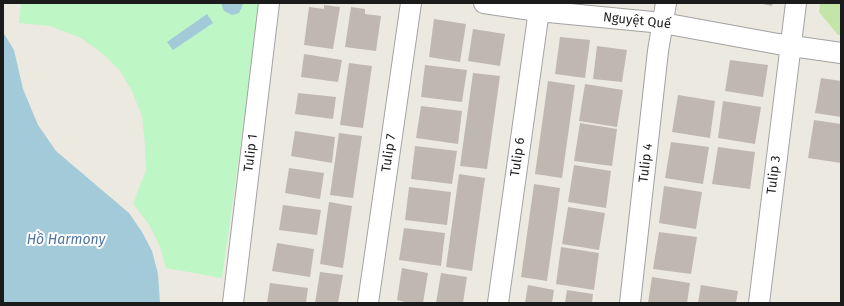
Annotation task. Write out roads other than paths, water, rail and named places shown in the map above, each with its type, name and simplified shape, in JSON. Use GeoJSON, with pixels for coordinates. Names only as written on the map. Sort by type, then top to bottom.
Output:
{"type":"FeatureCollection","features":[{"type":"Feature","properties":{"kind":"street","name":"Tulip 1"},"geometry":{"type":"LineString","coordinates":[[233,303],[269,3]]}},
{"type":"Feature","properties":{"kind":"street","name":"Tulip 7"},"geometry":{"type":"LineString","coordinates":[[368,303],[410,3]]}},
{"type":"Feature","properties":{"kind":"street","name":"Nguyệt Quế"},"geometry":{"type":"LineString","coordinates":[[484,3],[539,7],[663,23],[789,46],[841,53]]}},
{"type":"Feature","properties":{"kind":"street","name":"Tulip 4"},"geometry":{"type":"LineString","coordinates":[[630,303],[658,51],[666,3]]}},
{"type":"Feature","properties":{"kind":"street","name":"Tulip 3"},"geometry":{"type":"LineString","coordinates":[[758,303],[789,46],[796,3]]}},
{"type":"Feature","properties":{"kind":"street","name":"Tulip 6"},"geometry":{"type":"LineString","coordinates":[[498,303],[539,7]]}},
{"type":"Feature","properties":{"kind":"water"},"geometry":{"type":"Polygon","coordinates":[[[221,3],[243,4],[239,13],[232,15],[224,11],[221,3]]]}},
{"type":"Feature","properties":{"kind":"water"},"geometry":{"type":"Polygon","coordinates":[[[207,14],[213,23],[173,50],[167,42],[207,14]]]}},
{"type":"Feature","properties":{"kind":"water","name":"Hồ Harmony"},"geometry":{"type":"Polygon","coordinates":[[[3,32],[14,50],[23,89],[38,125],[56,151],[129,213],[142,232],[152,251],[158,274],[160,303],[3,303],[3,32]]]}}]}
